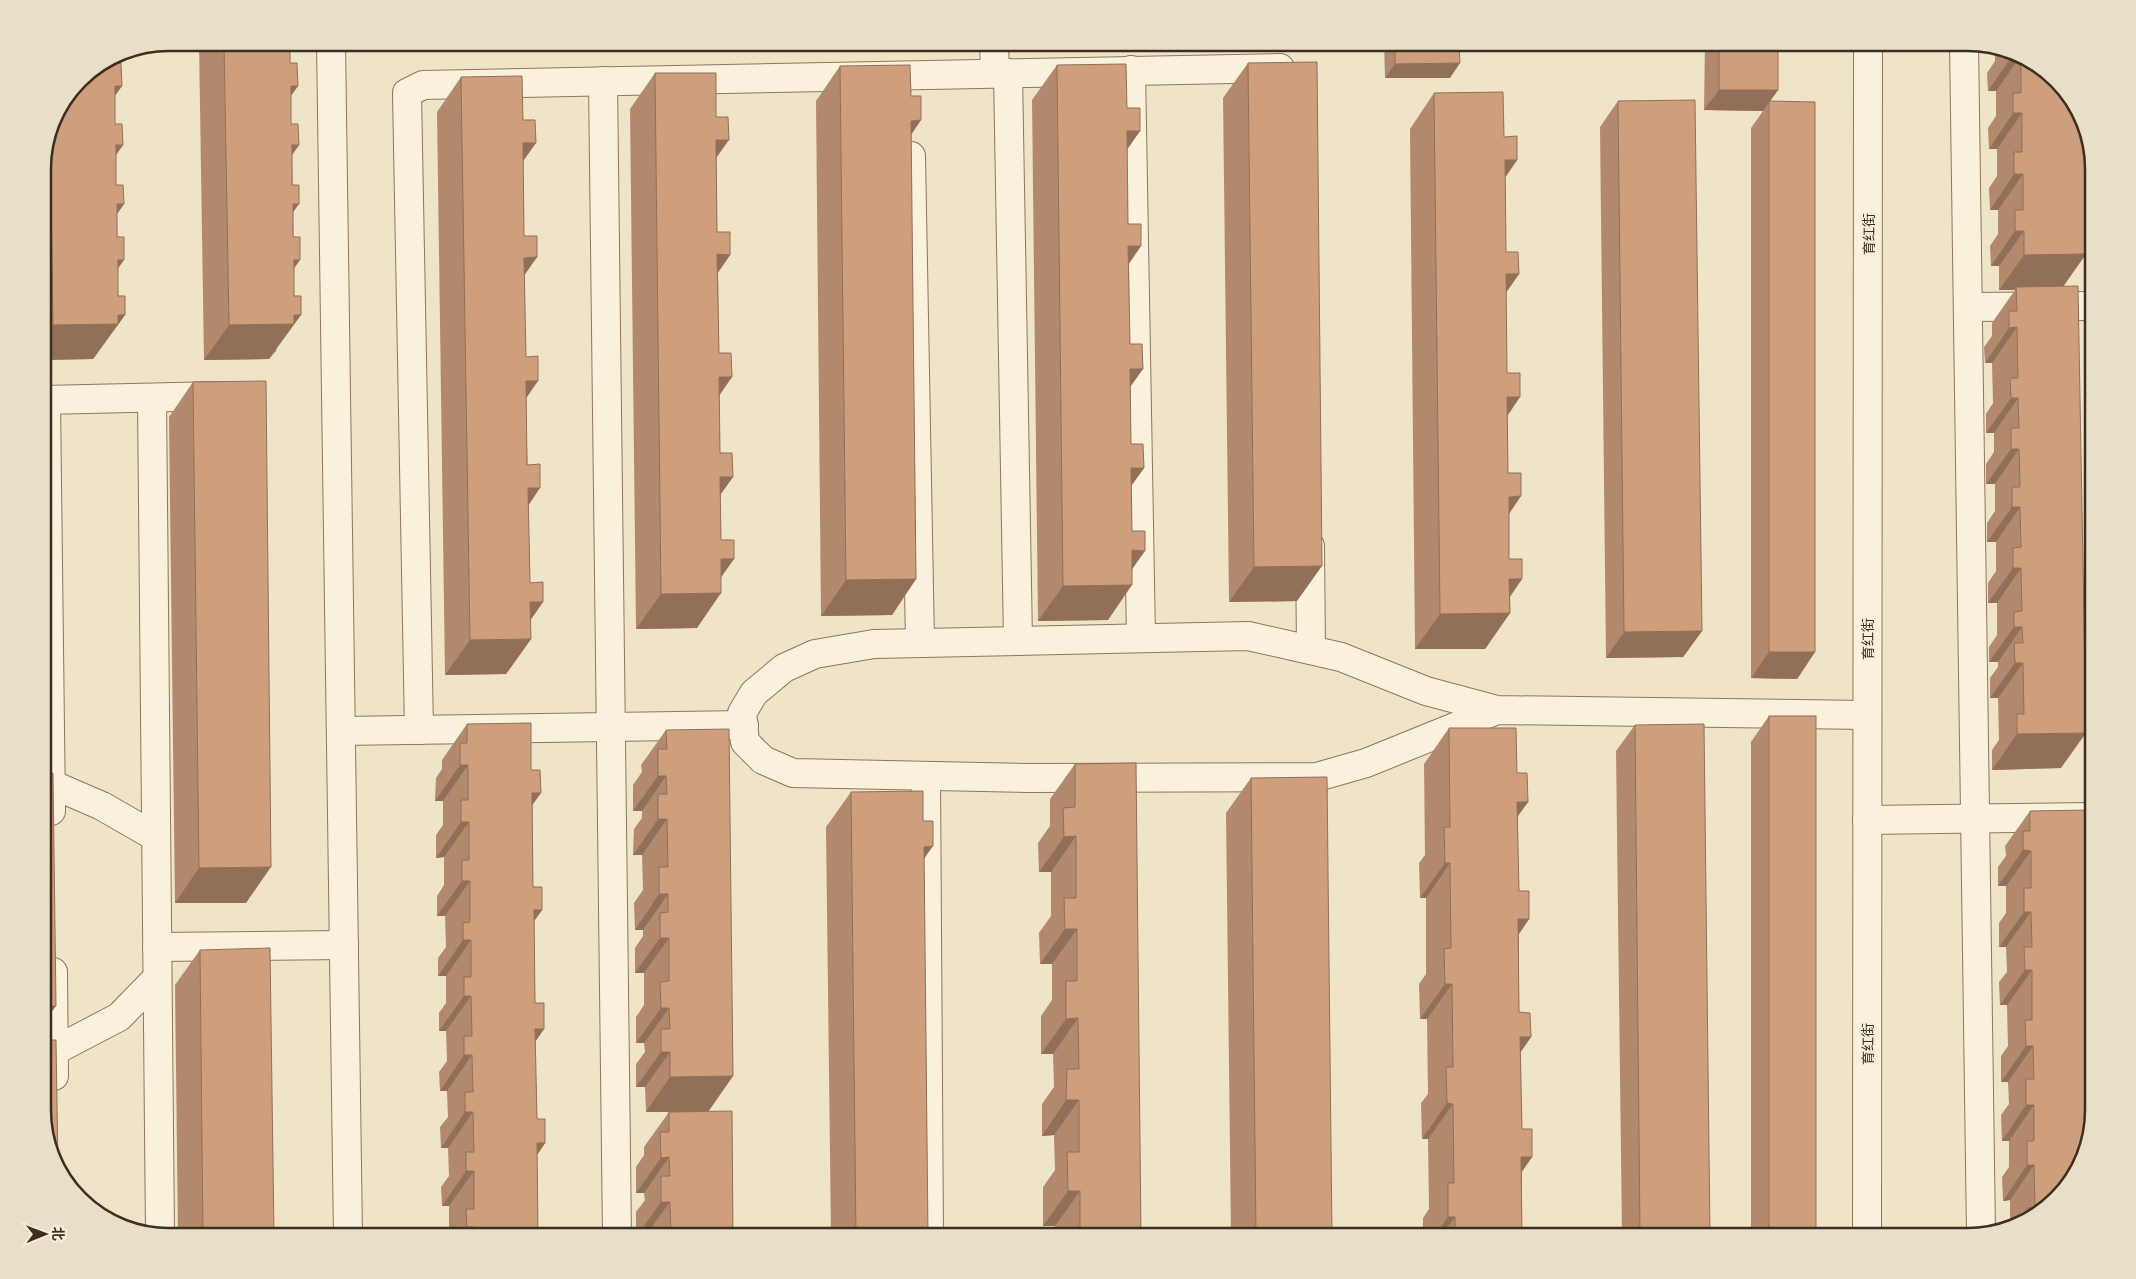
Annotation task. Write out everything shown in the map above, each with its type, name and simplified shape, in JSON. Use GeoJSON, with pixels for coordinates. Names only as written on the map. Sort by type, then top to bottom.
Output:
{"type":"FeatureCollection","features":[{"type":"Feature","properties":{"kind":"street"},"geometry":{"type":"LineString","coordinates":[[330,51],[348,1228]]}},
{"type":"Feature","properties":{"kind":"street"},"geometry":{"type":"LineString","coordinates":[[996,51],[1001,73],[1018,640]]}},
{"type":"Feature","properties":{"kind":"street","name":"育红街"},"geometry":{"type":"LineString","coordinates":[[1867,1228],[1868,51]]}},
{"type":"Feature","properties":{"kind":"street"},"geometry":{"type":"LineString","coordinates":[[1964,51],[1980,1227]]}},
{"type":"Feature","properties":{"kind":"street"},"geometry":{"type":"LineString","coordinates":[[419,730],[407,93],[423,85],[1131,70],[1286,68],[1298,73],[1300,80]]}},
{"type":"Feature","properties":{"kind":"street"},"geometry":{"type":"LineString","coordinates":[[1131,70],[1140,638]]}},
{"type":"Feature","properties":{"kind":"street"},"geometry":{"type":"LineString","coordinates":[[910,74],[910,104]]}},
{"type":"Feature","properties":{"kind":"street"},"geometry":{"type":"LineString","coordinates":[[603,81],[617,1228]]}},
{"type":"Feature","properties":{"kind":"street"},"geometry":{"type":"LineString","coordinates":[[911,134],[920,643]]}},
{"type":"Feature","properties":{"kind":"street"},"geometry":{"type":"LineString","coordinates":[[1969,307],[2084,306]]}},
{"type":"Feature","properties":{"kind":"street"},"geometry":{"type":"LineString","coordinates":[[52,400],[247,396]]}},
{"type":"Feature","properties":{"kind":"street"},"geometry":{"type":"LineString","coordinates":[[152,398],[160,1227]]}},
{"type":"Feature","properties":{"kind":"street"},"geometry":{"type":"LineString","coordinates":[[1309,521],[1311,650]]}},
{"type":"Feature","properties":{"kind":"street"},"geometry":{"type":"LineString","coordinates":[[1496,710],[1366,763],[1317,777],[1130,788],[926,776],[793,773],[763,760],[745,742],[742,713],[754,693],[784,668],[815,654],[874,644],[1248,636],[1341,657],[1426,691],[1496,710],[1867,716]]}},
{"type":"Feature","properties":{"kind":"street"},"geometry":{"type":"LineString","coordinates":[[341,732],[744,726]]}},
{"type":"Feature","properties":{"kind":"street"},"geometry":{"type":"LineString","coordinates":[[926,776],[928,1228]]}},
{"type":"Feature","properties":{"kind":"street"},"geometry":{"type":"LineString","coordinates":[[52,784],[102,806],[156,837]]}},
{"type":"Feature","properties":{"kind":"street"},"geometry":{"type":"LineString","coordinates":[[1867,820],[2085,816]]}},
{"type":"Feature","properties":{"kind":"street"},"geometry":{"type":"LineString","coordinates":[[52,943],[54,1100]]}},
{"type":"Feature","properties":{"kind":"street"},"geometry":{"type":"LineString","coordinates":[[157,947],[344,946]]}},
{"type":"Feature","properties":{"kind":"street"},"geometry":{"type":"LineString","coordinates":[[54,1052],[119,1017],[157,978]]}},
{"type":"Feature","properties":{"kind":"building"},"geometry":{"type":"Polygon","coordinates":[[[224,51],[290,51],[290,63],[297,63],[298,86],[291,86],[291,124],[298,124],[299,145],[292,145],[292,185],[299,185],[299,204],[293,204],[293,237],[300,237],[300,260],[294,260],[294,296],[301,296],[301,315],[294,315],[294,324],[229,325],[224,51]]]}},
{"type":"Feature","properties":{"kind":"building"},"geometry":{"type":"Polygon","coordinates":[[[1395,51],[1459,51],[1460,63],[1395,64],[1395,51]]]}},
{"type":"Feature","properties":{"kind":"building"},"geometry":{"type":"Polygon","coordinates":[[[1719,51],[1778,51],[1778,90],[1719,90],[1719,51]]]}},
{"type":"Feature","properties":{"kind":"building"},"geometry":{"type":"Polygon","coordinates":[[[1317,62],[1322,566],[1254,567],[1248,63],[1317,62]]]}},
{"type":"Feature","properties":{"kind":"building"},"geometry":{"type":"Polygon","coordinates":[[[117,63],[121,63],[122,86],[115,86],[115,124],[122,124],[123,145],[116,145],[116,185],[123,185],[124,204],[117,204],[117,237],[124,237],[124,260],[118,260],[118,296],[125,296],[125,315],[118,315],[118,324],[53,325],[52,154],[55,138],[63,117],[80,91],[104,71],[117,63]]]}},
{"type":"Feature","properties":{"kind":"building"},"geometry":{"type":"Polygon","coordinates":[[[1126,64],[1127,108],[1140,108],[1140,131],[1127,131],[1128,224],[1141,224],[1141,246],[1128,246],[1130,344],[1142,344],[1143,369],[1130,369],[1131,444],[1143,444],[1144,468],[1131,468],[1132,531],[1145,531],[1145,551],[1132,550],[1132,585],[1063,586],[1057,65],[1126,64]]]}},
{"type":"Feature","properties":{"kind":"building"},"geometry":{"type":"Polygon","coordinates":[[[2021,64],[2050,86],[2069,110],[2076,124],[2084,154],[2084,254],[2024,255],[2024,231],[2015,231],[2015,210],[2023,210],[2023,174],[2014,174],[2014,152],[2022,152],[2022,113],[2013,113],[2013,93],[2021,93],[2021,64]]]}},
{"type":"Feature","properties":{"kind":"building"},"geometry":{"type":"Polygon","coordinates":[[[910,65],[911,96],[921,96],[921,120],[911,121],[916,579],[846,580],[840,66],[910,65]]]}},
{"type":"Feature","properties":{"kind":"building"},"geometry":{"type":"Polygon","coordinates":[[[655,73],[716,73],[716,117],[728,117],[729,140],[716,140],[717,232],[730,232],[730,255],[717,254],[719,353],[731,353],[732,377],[719,377],[720,453],[732,453],[733,477],[720,477],[721,540],[734,540],[734,559],[721,559],[721,593],[661,594],[655,73]]]}},
{"type":"Feature","properties":{"kind":"building"},"geometry":{"type":"Polygon","coordinates":[[[522,76],[523,120],[535,120],[536,143],[523,143],[524,236],[537,236],[537,257],[524,258],[526,357],[538,356],[538,381],[526,381],[527,465],[540,464],[540,488],[528,488],[530,583],[543,582],[543,602],[530,602],[531,639],[470,640],[461,77],[522,76]]]}},
{"type":"Feature","properties":{"kind":"building"},"geometry":{"type":"Polygon","coordinates":[[[1503,92],[1504,137],[1517,136],[1517,160],[1505,160],[1506,252],[1518,252],[1519,274],[1506,274],[1507,373],[1520,373],[1520,397],[1507,397],[1508,473],[1521,473],[1521,496],[1509,497],[1509,559],[1522,559],[1522,579],[1509,579],[1510,613],[1440,614],[1434,93],[1503,92]]]}},
{"type":"Feature","properties":{"kind":"building"},"geometry":{"type":"Polygon","coordinates":[[[1695,100],[1702,631],[1624,632],[1618,101],[1695,100]]]}},
{"type":"Feature","properties":{"kind":"building"},"geometry":{"type":"Polygon","coordinates":[[[1769,101],[1815,102],[1815,652],[1769,652],[1769,101]]]}},
{"type":"Feature","properties":{"kind":"building"},"geometry":{"type":"Polygon","coordinates":[[[2078,286],[2085,733],[2017,734],[2017,714],[2024,714],[2023,663],[2015,663],[2014,643],[2023,643],[2022,627],[2014,627],[2014,612],[2022,611],[2021,568],[2013,568],[2013,548],[2021,547],[2020,507],[2012,507],[2012,487],[2020,487],[2019,449],[2011,449],[2011,428],[2019,428],[2018,398],[2011,398],[2010,378],[2018,378],[2017,327],[2009,328],[2009,311],[2017,311],[2016,287],[2078,286]]]}},
{"type":"Feature","properties":{"kind":"building"},"geometry":{"type":"Polygon","coordinates":[[[266,381],[271,867],[199,868],[193,382],[266,381]]]}},
{"type":"Feature","properties":{"kind":"building"},"geometry":{"type":"Polygon","coordinates":[[[1769,716],[1816,716],[1816,1228],[1769,1228],[1769,716]]]}},
{"type":"Feature","properties":{"kind":"building"},"geometry":{"type":"Polygon","coordinates":[[[531,723],[531,770],[540,770],[541,793],[532,793],[533,887],[542,887],[542,910],[534,910],[535,1003],[544,1003],[544,1029],[535,1029],[537,1119],[545,1119],[545,1143],[537,1143],[538,1228],[467,1227],[466,1209],[474,1209],[474,1171],[466,1171],[466,1152],[474,1152],[473,1112],[465,1112],[465,1092],[473,1092],[472,1055],[464,1055],[464,1036],[472,1036],[471,996],[464,996],[464,977],[471,977],[471,940],[463,940],[463,923],[470,922],[470,881],[462,881],[462,860],[469,860],[469,822],[461,822],[461,800],[468,800],[468,765],[460,765],[460,743],[467,743],[467,724],[531,723]]]}},
{"type":"Feature","properties":{"kind":"building"},"geometry":{"type":"Polygon","coordinates":[[[1704,724],[1710,1228],[1640,1228],[1635,725],[1704,724]]]}},
{"type":"Feature","properties":{"kind":"building"},"geometry":{"type":"Polygon","coordinates":[[[1449,728],[1516,728],[1517,773],[1527,773],[1528,802],[1517,802],[1519,891],[1529,891],[1529,919],[1518,919],[1519,1012],[1530,1013],[1531,1037],[1520,1037],[1522,1129],[1532,1129],[1532,1157],[1521,1157],[1522,1228],[1455,1228],[1455,1217],[1448,1217],[1448,1183],[1454,1183],[1453,1104],[1447,1103],[1446,1067],[1453,1067],[1452,984],[1445,984],[1444,949],[1451,948],[1450,863],[1445,863],[1444,827],[1450,827],[1449,728]]]}},
{"type":"Feature","properties":{"kind":"building"},"geometry":{"type":"Polygon","coordinates":[[[729,729],[733,1076],[670,1077],[670,1052],[661,1052],[661,1029],[670,1029],[669,1008],[661,1008],[660,982],[669,981],[669,938],[660,938],[660,913],[668,912],[668,894],[659,894],[659,867],[668,867],[667,819],[658,819],[658,794],[667,794],[666,776],[658,776],[658,749],[667,749],[666,730],[729,729]]]}},
{"type":"Feature","properties":{"kind":"building"},"geometry":{"type":"Polygon","coordinates":[[[1136,763],[1141,1228],[1080,1228],[1080,1191],[1068,1191],[1067,1152],[1079,1152],[1079,1100],[1066,1100],[1067,1069],[1079,1069],[1078,1018],[1066,1019],[1066,981],[1077,981],[1077,929],[1065,929],[1064,898],[1076,898],[1076,836],[1064,837],[1063,808],[1075,807],[1075,764],[1136,763]]]}},
{"type":"Feature","properties":{"kind":"building"},"geometry":{"type":"Polygon","coordinates":[[[52,773],[53,773],[56,1006],[52,1006],[52,773]]]}},
{"type":"Feature","properties":{"kind":"building"},"geometry":{"type":"Polygon","coordinates":[[[1327,777],[1332,1228],[1256,1228],[1251,778],[1327,777]]]}},
{"type":"Feature","properties":{"kind":"building"},"geometry":{"type":"Polygon","coordinates":[[[923,791],[923,821],[933,821],[933,846],[924,847],[928,1228],[856,1228],[851,792],[923,791]]]}},
{"type":"Feature","properties":{"kind":"building"},"geometry":{"type":"Polygon","coordinates":[[[2085,810],[2084,1125],[2081,1141],[2069,1169],[2050,1193],[2035,1206],[2034,1165],[2027,1165],[2027,1141],[2034,1141],[2034,1105],[2026,1105],[2026,1079],[2034,1079],[2033,1046],[2026,1046],[2025,1020],[2032,1020],[2032,970],[2025,970],[2024,947],[2032,947],[2031,912],[2024,912],[2024,888],[2031,888],[2031,851],[2023,850],[2023,831],[2030,831],[2030,811],[2085,810]]]}},
{"type":"Feature","properties":{"kind":"building"},"geometry":{"type":"Polygon","coordinates":[[[270,948],[274,1228],[203,1228],[200,950],[270,948]]]}},
{"type":"Feature","properties":{"kind":"building"},"geometry":{"type":"Polygon","coordinates":[[[52,1040],[56,1040],[58,1150],[52,1118],[52,1040]]]}},
{"type":"Feature","properties":{"kind":"building"},"geometry":{"type":"Polygon","coordinates":[[[732,1111],[733,1228],[671,1228],[670,1202],[661,1202],[661,1176],[670,1176],[669,1157],[661,1158],[660,1132],[669,1132],[669,1112],[732,1111]]]}}]}
